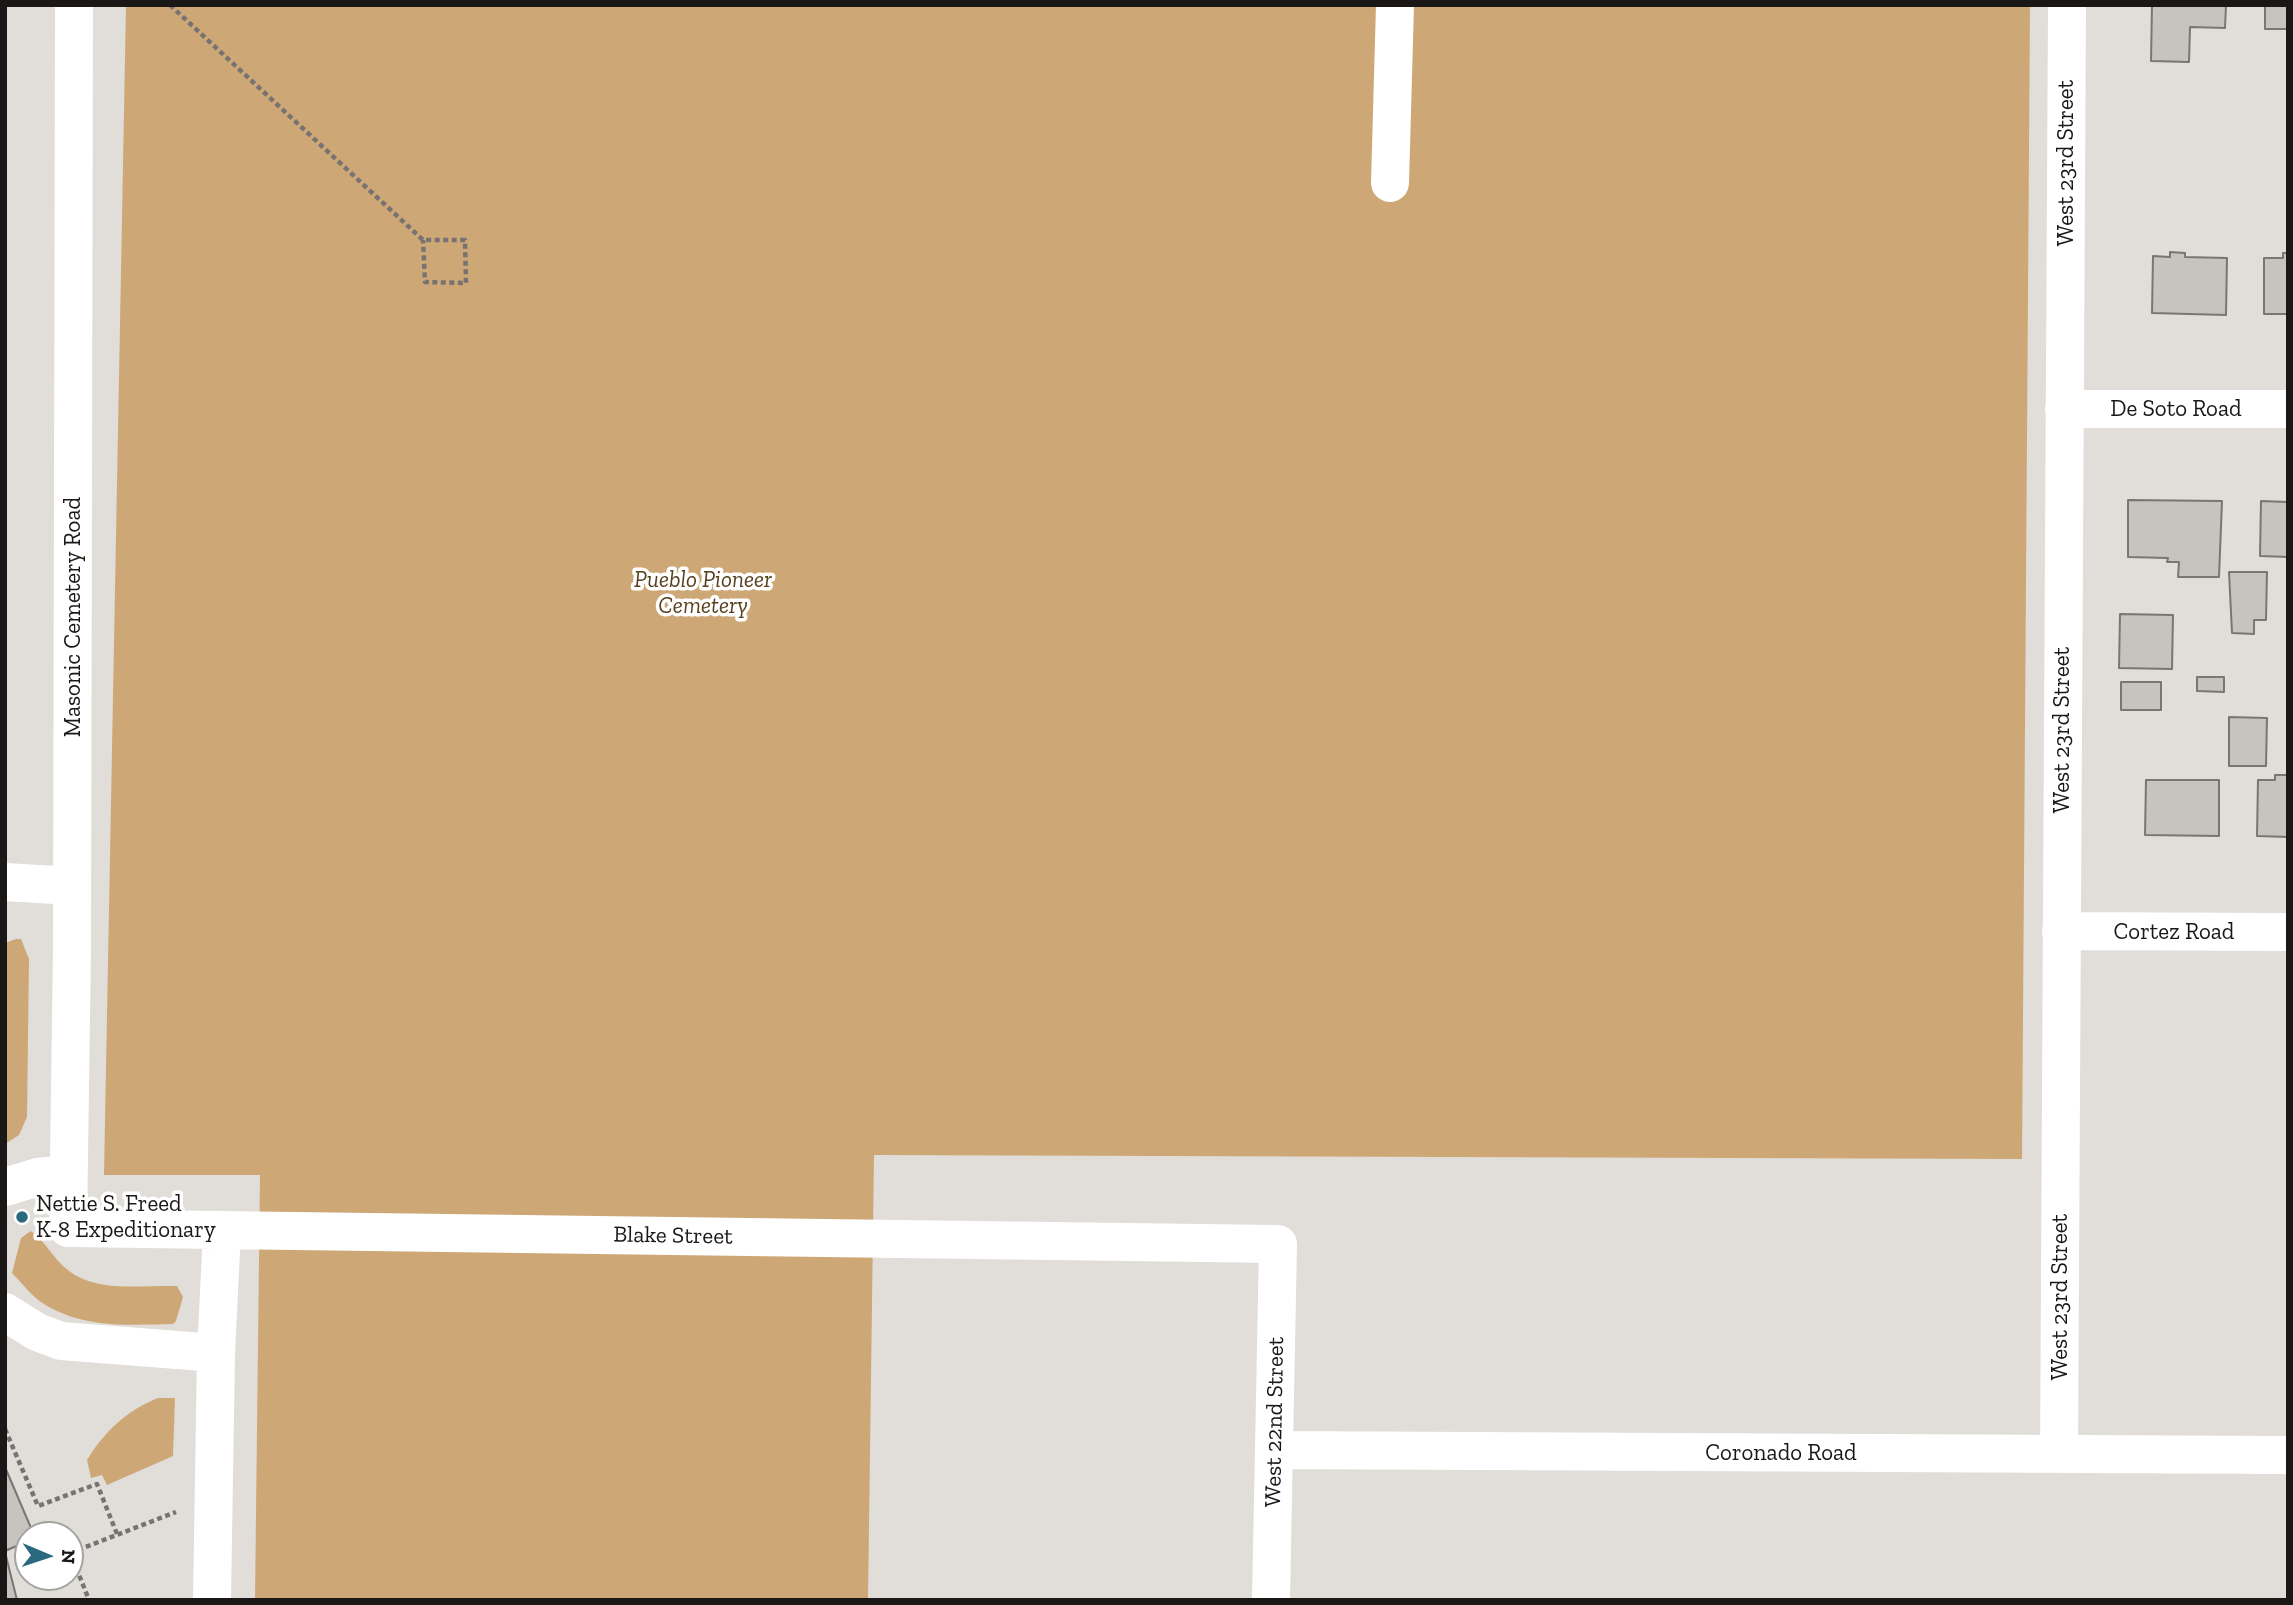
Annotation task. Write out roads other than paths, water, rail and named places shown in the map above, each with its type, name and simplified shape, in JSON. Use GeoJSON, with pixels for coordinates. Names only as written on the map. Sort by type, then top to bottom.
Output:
{"type":"FeatureCollection","features":[{"type":"Feature","properties":{"kind":"street","name":"Masonic Cemetery Road"},"geometry":{"type":"LineString","coordinates":[[68,1228],[72,887],[74,5]]}},
{"type":"Feature","properties":{"kind":"street"},"geometry":{"type":"LineString","coordinates":[[1390,183],[1395,5]]}},
{"type":"Feature","properties":{"kind":"street","name":"West 23rd Street"},"geometry":{"type":"LineString","coordinates":[[2059,1454],[2067,5]]}},
{"type":"Feature","properties":{"kind":"street","name":"De Soto Road"},"geometry":{"type":"LineString","coordinates":[[2064,408],[2288,409]]}},
{"type":"Feature","properties":{"kind":"street"},"geometry":{"type":"LineString","coordinates":[[5,882],[72,887]]}},
{"type":"Feature","properties":{"kind":"street","name":"Cortez Road"},"geometry":{"type":"LineString","coordinates":[[2061,932],[2288,932]]}},
{"type":"Feature","properties":{"kind":"street"},"geometry":{"type":"LineString","coordinates":[[5,1187],[38,1177],[68,1174]]}},
{"type":"Feature","properties":{"kind":"street","name":"Blake Street"},"geometry":{"type":"LineString","coordinates":[[68,1228],[1278,1244]]}},
{"type":"Feature","properties":{"kind":"street"},"geometry":{"type":"LineString","coordinates":[[212,1600],[216,1353],[222,1231]]}},
{"type":"Feature","properties":{"kind":"street","name":"West 22nd Street"},"geometry":{"type":"LineString","coordinates":[[1271,1600],[1278,1244]]}},
{"type":"Feature","properties":{"kind":"street"},"geometry":{"type":"LineString","coordinates":[[5,1312],[37,1332],[61,1341],[216,1353]]}},
{"type":"Feature","properties":{"kind":"street","name":"Coronado Road"},"geometry":{"type":"LineString","coordinates":[[1274,1450],[2288,1455]]}},
{"type":"Feature","properties":{"kind":"place","name":"Nettie S. Freed K-8 Expeditionary"},"geometry":{"type":"Point","coordinates":[22,1217]}},
{"type":"Feature","properties":{"kind":"park label","name":"Pueblo Pioneer Cemetery"},"geometry":{"type":"Point","coordinates":[703,593]}}]}
